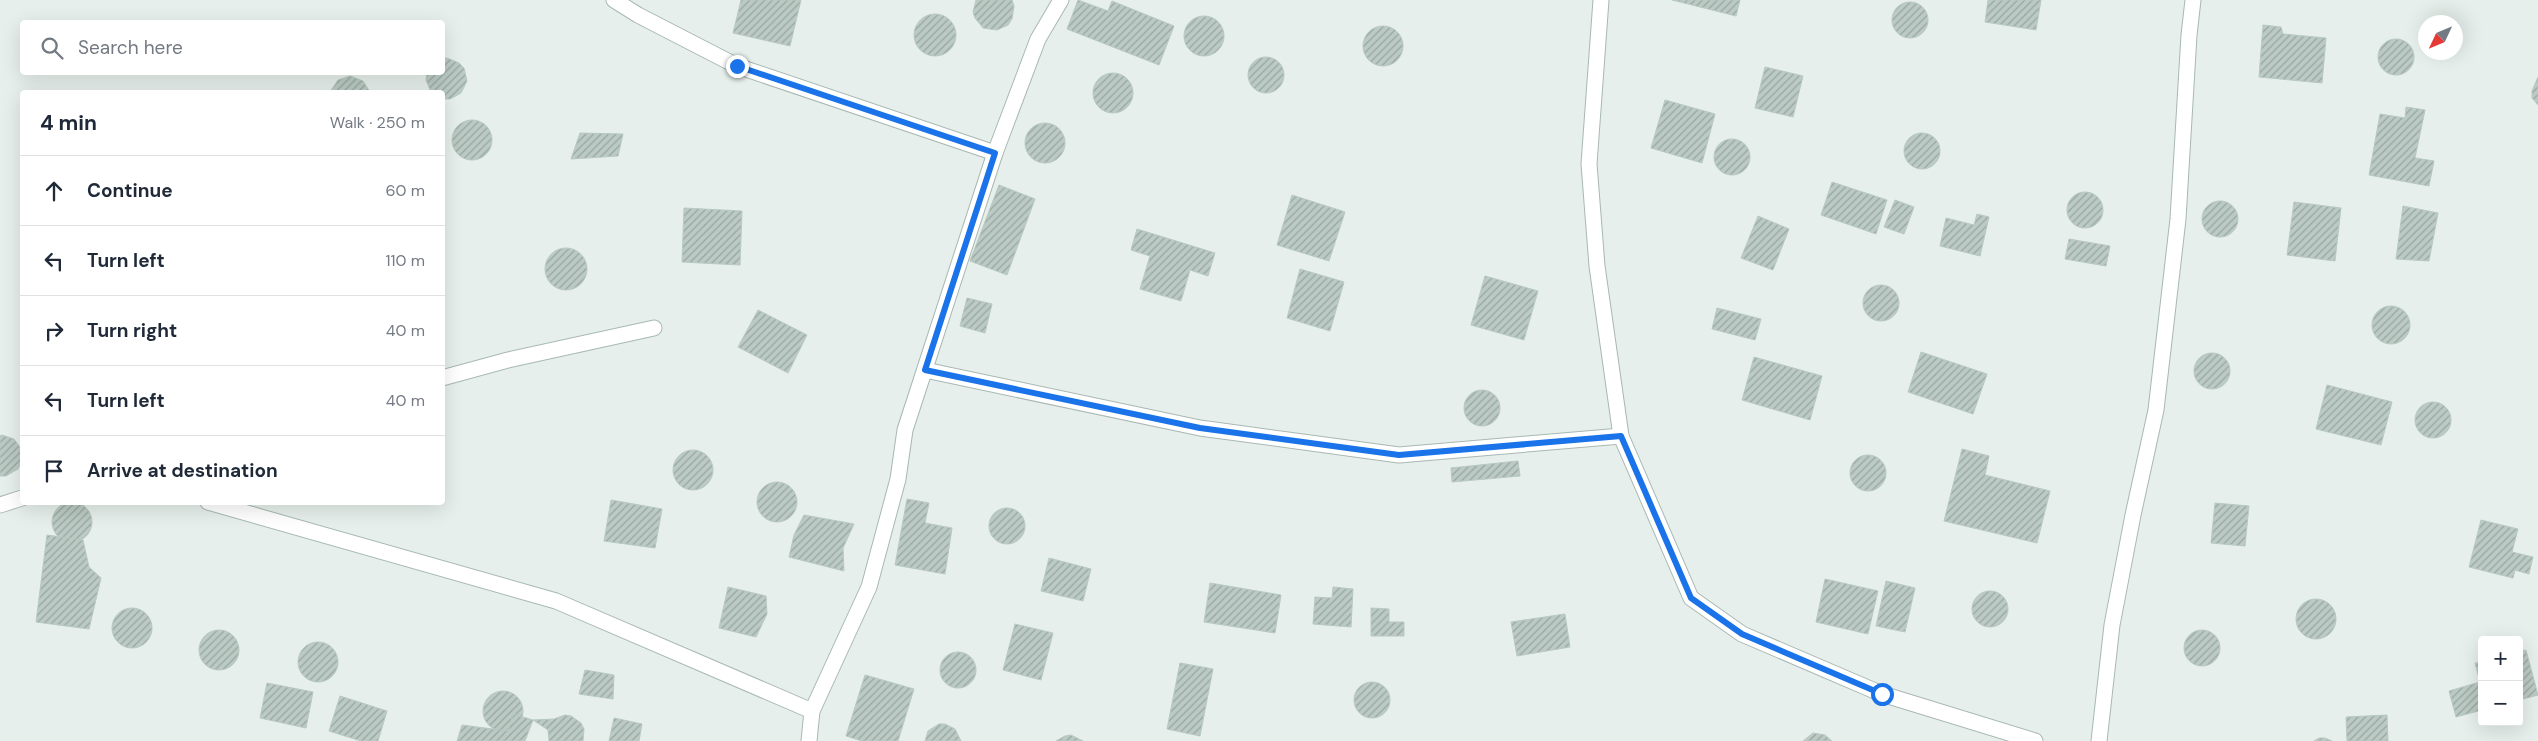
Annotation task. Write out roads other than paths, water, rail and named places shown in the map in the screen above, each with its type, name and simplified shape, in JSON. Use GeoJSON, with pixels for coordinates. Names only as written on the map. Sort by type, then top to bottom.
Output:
{"type":"FeatureCollection","features":[{"type":"Feature","properties":{"kind":"street"},"geometry":{"type":"LineString","coordinates":[[614,0],[638,15],[737,66],[995,153]]}},
{"type":"Feature","properties":{"kind":"street"},"geometry":{"type":"LineString","coordinates":[[809,741],[812,711],[869,587],[898,479],[905,430],[995,153],[1038,39],[1061,0]]}},
{"type":"Feature","properties":{"kind":"street"},"geometry":{"type":"LineString","coordinates":[[1600,0],[1589,164],[1597,266],[1621,436],[1691,598],[1742,634],[1882,694],[2035,741]]}},
{"type":"Feature","properties":{"kind":"street"},"geometry":{"type":"LineString","coordinates":[[2099,741],[2112,625],[2156,410],[2178,219],[2189,35],[2193,0]]}},
{"type":"Feature","properties":{"kind":"street"},"geometry":{"type":"LineString","coordinates":[[445,377],[508,360],[654,328]]}},
{"type":"Feature","properties":{"kind":"street"},"geometry":{"type":"LineString","coordinates":[[925,370],[1200,428],[1399,455],[1621,436]]}},
{"type":"Feature","properties":{"kind":"street"},"geometry":{"type":"LineString","coordinates":[[0,505],[20,499]]}},
{"type":"Feature","properties":{"kind":"street"},"geometry":{"type":"LineString","coordinates":[[219,505],[556,601],[812,711]]}}]}
